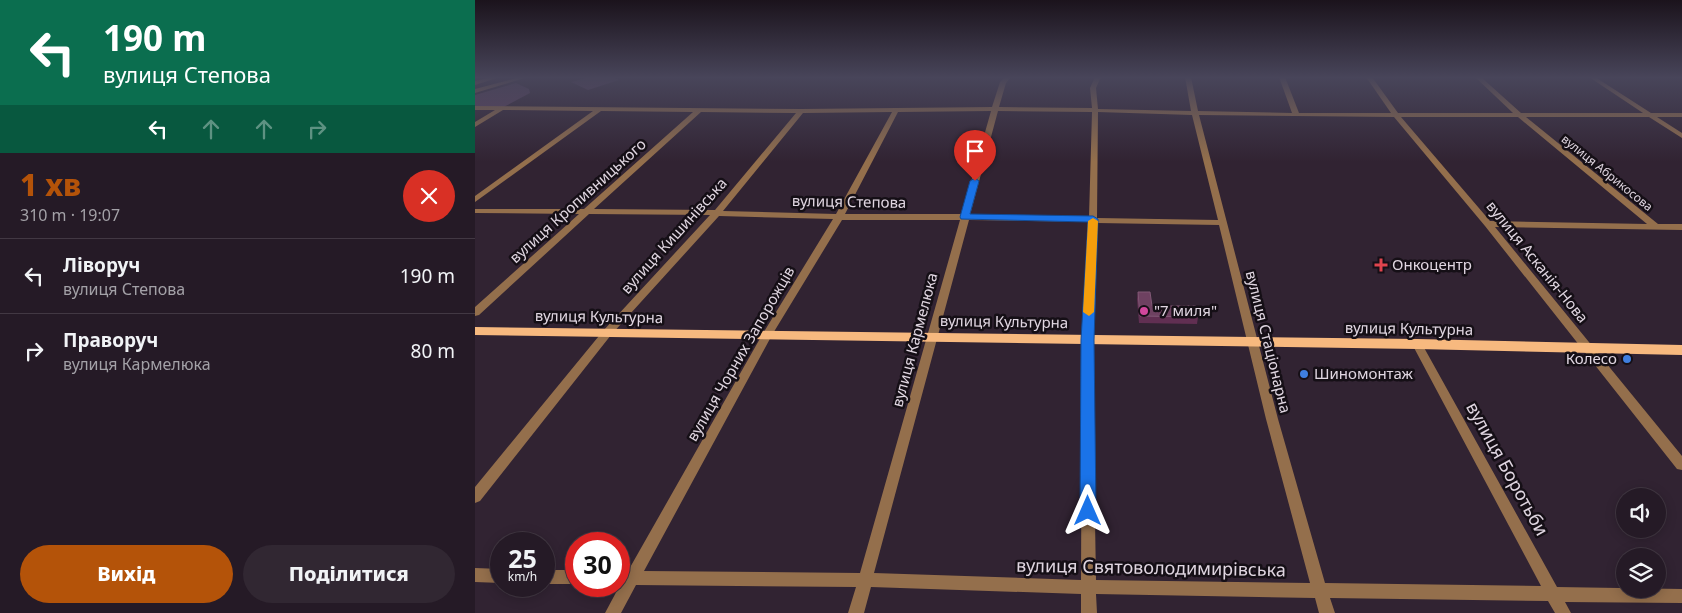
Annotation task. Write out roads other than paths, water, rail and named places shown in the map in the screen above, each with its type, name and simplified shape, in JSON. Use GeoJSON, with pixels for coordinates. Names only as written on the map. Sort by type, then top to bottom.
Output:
{"type":"FeatureCollection","features":[{"type":"Feature","properties":{"kind":"main road","name":"вулиця Культурна"},"geometry":{"type":"LineString","coordinates":[[475,331],[1417,344],[1682,350]]}},
{"type":"Feature","properties":{"kind":"street","name":"вулиця Кармелюка"},"geometry":{"type":"LineString","coordinates":[[856,613],[996,106]]}},
{"type":"Feature","properties":{"kind":"street"},"geometry":{"type":"LineString","coordinates":[[1089,613],[1087,340],[1093,219],[1095,106]]}},
{"type":"Feature","properties":{"kind":"street","name":"вулиця Стаціонарна"},"geometry":{"type":"LineString","coordinates":[[1193,106],[1251,343],[1327,613]]}},
{"type":"Feature","properties":{"kind":"street"},"geometry":{"type":"LineString","coordinates":[[1292,106],[1295,115]]}},
{"type":"Feature","properties":{"kind":"street","name":"вулиця Асканія-Нова"},"geometry":{"type":"LineString","coordinates":[[1389,106],[1488,224],[1682,465]]}},
{"type":"Feature","properties":{"kind":"street","name":"вулиця Абрикосова"},"geometry":{"type":"LineString","coordinates":[[1509,106],[1655,226]]}},
{"type":"Feature","properties":{"kind":"street"},"geometry":{"type":"LineString","coordinates":[[1635,106],[1682,136]]}},
{"type":"Feature","properties":{"kind":"street"},"geometry":{"type":"LineString","coordinates":[[475,108],[801,111],[995,109],[1295,115],[1682,115]]}},
{"type":"Feature","properties":{"kind":"street"},"geometry":{"type":"LineString","coordinates":[[475,125],[500,109]]}},
{"type":"Feature","properties":{"kind":"street"},"geometry":{"type":"LineString","coordinates":[[475,200],[599,110]]}},
{"type":"Feature","properties":{"kind":"street","name":"вулиця Кропивницького"},"geometry":{"type":"LineString","coordinates":[[475,312],[699,110]]}},
{"type":"Feature","properties":{"kind":"street","name":"вулиця Чорних Запорожців"},"geometry":{"type":"LineString","coordinates":[[630,570],[767,335],[839,217],[896,110]]}},
{"type":"Feature","properties":{"kind":"street","name":"вулиця Кишинівська"},"geometry":{"type":"LineString","coordinates":[[475,497],[607,333],[717,213],[801,111]]}},
{"type":"Feature","properties":{"kind":"street","name":"вулиця Степова"},"geometry":{"type":"LineString","coordinates":[[475,211],[1093,219],[1223,223]]}},
{"type":"Feature","properties":{"kind":"street"},"geometry":{"type":"LineString","coordinates":[[1488,224],[1682,227]]}},
{"type":"Feature","properties":{"kind":"street","name":"вулиця Боротьби"},"geometry":{"type":"LineString","coordinates":[[1417,344],[1563,613]]}},
{"type":"Feature","properties":{"kind":"street"},"geometry":{"type":"LineString","coordinates":[[475,575],[490,576]]}},
{"type":"Feature","properties":{"kind":"street","name":"вулиця Святоволодимирівська"},"geometry":{"type":"LineString","coordinates":[[630,579],[865,580],[1089,587],[1682,596]]}},
{"type":"Feature","properties":{"kind":"street","name":"вулиця Чорних Запорожців"},"geometry":{"type":"LineString","coordinates":[[613,613],[619,597]]}},
{"type":"Feature","properties":{"kind":"place","name":"Онкоцентр"},"geometry":{"type":"Point","coordinates":[1381,265]}},
{"type":"Feature","properties":{"kind":"place","name":"\"7 миля\""},"geometry":{"type":"Point","coordinates":[1144,311]}},
{"type":"Feature","properties":{"kind":"place","name":"Колесо"},"geometry":{"type":"Point","coordinates":[1627,359]}},
{"type":"Feature","properties":{"kind":"place","name":"Шиномонтаж"},"geometry":{"type":"Point","coordinates":[1304,374]}}]}
